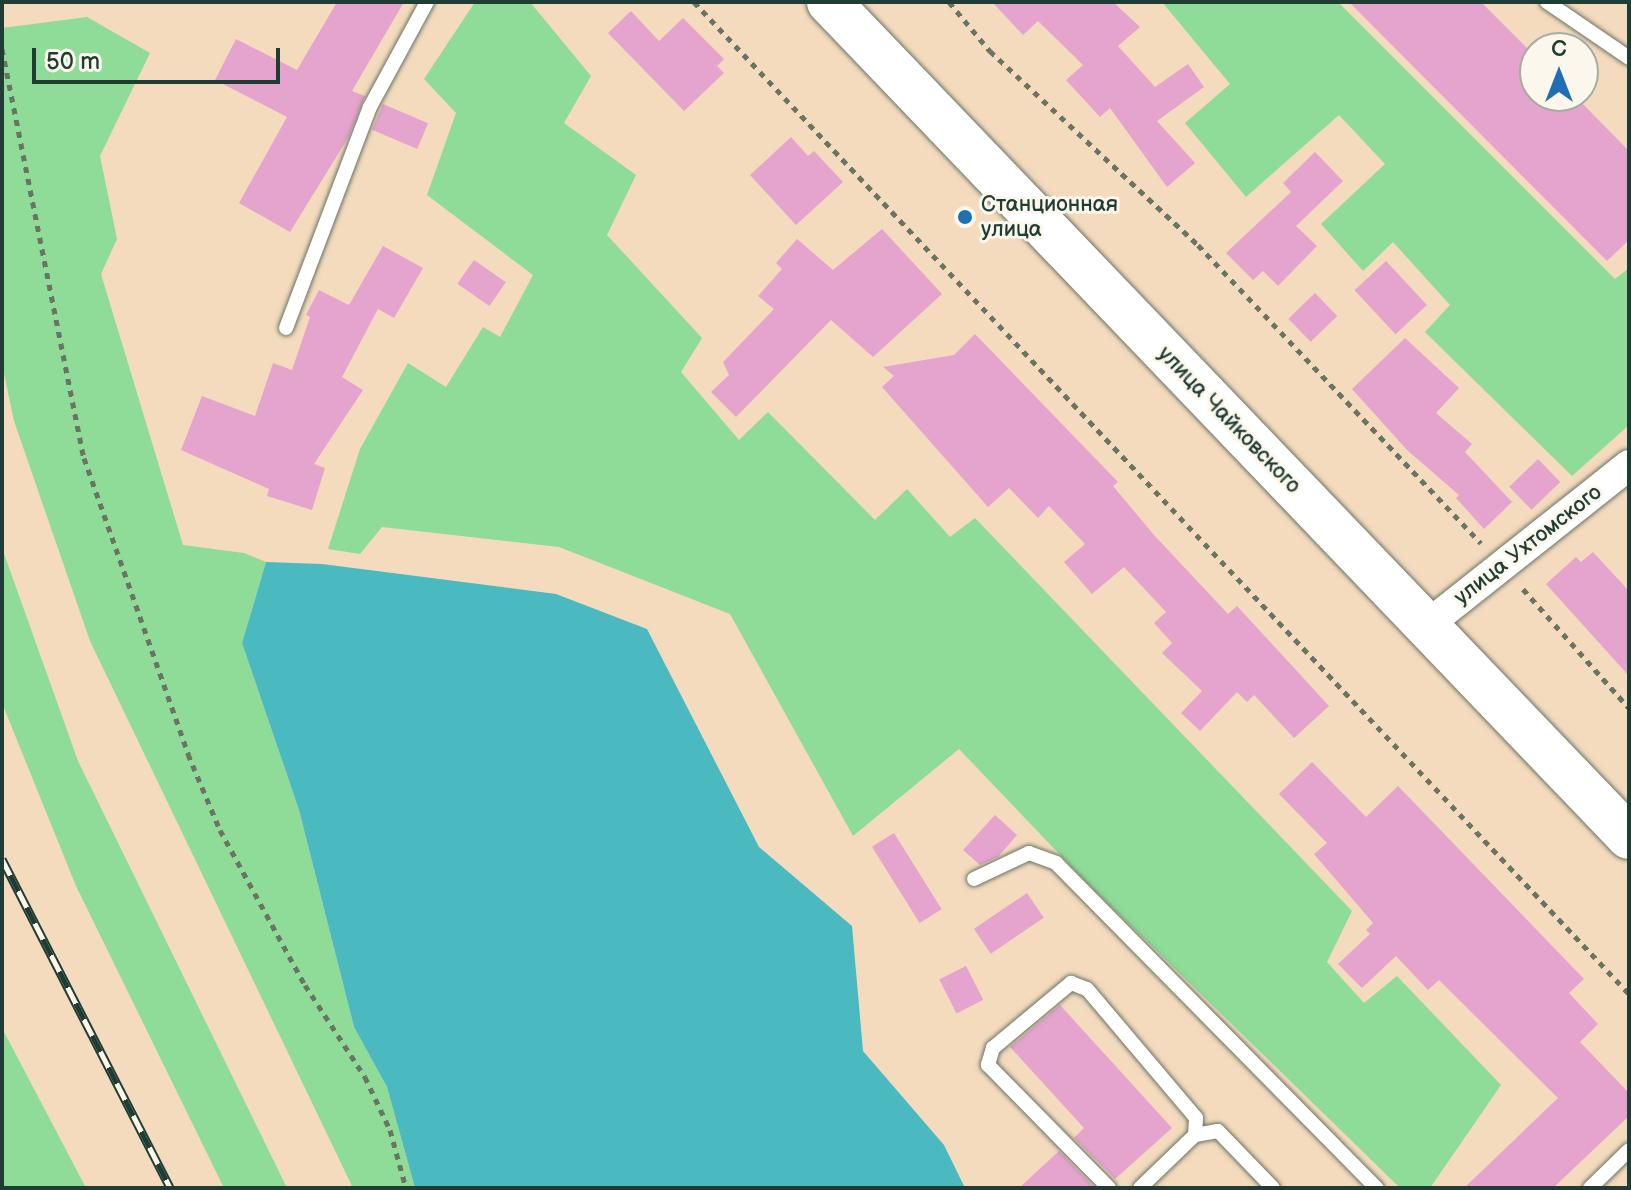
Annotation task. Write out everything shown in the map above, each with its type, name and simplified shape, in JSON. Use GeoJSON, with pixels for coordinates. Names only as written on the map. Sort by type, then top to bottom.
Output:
{"type":"FeatureCollection","features":[{"type":"Feature","properties":{"kind":"main road","name":"улица Чайковского"},"geometry":{"type":"LineString","coordinates":[[829,2],[1629,837]]}},
{"type":"Feature","properties":{"kind":"street","name":"улица Ухтомского"},"geometry":{"type":"LineString","coordinates":[[1426,626],[1629,465]]}},
{"type":"Feature","properties":{"kind":"lane"},"geometry":{"type":"LineString","coordinates":[[286,328],[370,107],[427,2]]}},
{"type":"Feature","properties":{"kind":"lane"},"geometry":{"type":"LineString","coordinates":[[1547,2],[1629,58]]}},
{"type":"Feature","properties":{"kind":"lane"},"geometry":{"type":"LineString","coordinates":[[974,879],[1029,853],[1056,863],[1377,1188]]}},
{"type":"Feature","properties":{"kind":"lane"},"geometry":{"type":"LineString","coordinates":[[1109,1188],[988,1065],[993,1048],[1065,985],[1087,989],[1193,1113],[1195,1135]]}},
{"type":"Feature","properties":{"kind":"lane"},"geometry":{"type":"LineString","coordinates":[[1140,1188],[1195,1135],[1206,1129],[1222,1135],[1273,1188]]}},
{"type":"Feature","properties":{"kind":"lane"},"geometry":{"type":"LineString","coordinates":[[1590,1188],[1629,1150]]}},
{"type":"Feature","properties":{"kind":"path"},"geometry":{"type":"LineString","coordinates":[[694,2],[1629,994]]}},
{"type":"Feature","properties":{"kind":"path"},"geometry":{"type":"LineString","coordinates":[[949,2],[990,51],[1134,181],[1362,412],[1629,708]]}},
{"type":"Feature","properties":{"kind":"path"},"geometry":{"type":"LineString","coordinates":[[2,49],[84,458],[188,754],[227,843],[305,985],[365,1077],[390,1130],[406,1188]]}},
{"type":"Feature","properties":{"kind":"green space"},"geometry":{"type":"Polygon","coordinates":[[[475,2],[530,2],[591,76],[564,123],[636,175],[607,235],[702,338],[681,372],[739,440],[768,412],[875,520],[907,489],[950,537],[975,518],[1352,911],[1327,962],[1364,1003],[1397,976],[1501,1085],[1430,1188],[1400,1188],[1085,881],[959,749],[853,836],[730,614],[559,547],[382,527],[360,554],[328,549],[360,449],[408,363],[446,387],[483,327],[500,337],[533,275],[427,195],[456,113],[424,79],[475,2]]]}},
{"type":"Feature","properties":{"kind":"green space"},"geometry":{"type":"Polygon","coordinates":[[[1162,2],[1338,2],[1615,279],[1629,268],[1629,425],[1572,476],[1425,332],[1450,305],[1393,242],[1363,271],[1321,224],[1385,164],[1339,115],[1246,197],[1185,123],[1230,84],[1162,2]]]}},
{"type":"Feature","properties":{"kind":"green space"},"geometry":{"type":"Polygon","coordinates":[[[87,17],[150,53],[100,156],[117,239],[101,274],[183,545],[244,553],[266,562],[242,643],[299,810],[354,1027],[387,1087],[415,1188],[353,1188],[90,641],[14,421],[2,364],[2,28],[87,17]]]}},
{"type":"Feature","properties":{"kind":"green space"},"geometry":{"type":"Polygon","coordinates":[[[2,548],[78,761],[287,1188],[224,1188],[76,886],[2,703],[2,548]]]}},
{"type":"Feature","properties":{"kind":"green space"},"geometry":{"type":"Polygon","coordinates":[[[2,1028],[86,1188],[2,1188],[2,1028]]]}},
{"type":"Feature","properties":{"kind":"water"},"geometry":{"type":"Polygon","coordinates":[[[266,562],[322,564],[556,594],[647,629],[759,847],[852,926],[863,1051],[944,1145],[965,1188],[415,1188],[387,1087],[354,1027],[299,810],[242,643],[266,562]]]}},
{"type":"Feature","properties":{"kind":"building"},"geometry":{"type":"Polygon","coordinates":[[[337,2],[404,2],[352,91],[365,96],[348,138],[290,232],[239,203],[287,117],[215,80],[236,39],[297,70],[337,2]]]}},
{"type":"Feature","properties":{"kind":"building"},"geometry":{"type":"Polygon","coordinates":[[[992,2],[1113,2],[1140,27],[1118,46],[1155,87],[1188,64],[1204,87],[1157,121],[1195,163],[1167,187],[1110,108],[1100,117],[1066,80],[1083,65],[1038,21],[1023,35],[992,2]]]}},
{"type":"Feature","properties":{"kind":"building"},"geometry":{"type":"Polygon","coordinates":[[[1349,2],[1481,2],[1519,40],[1519,112],[1591,112],[1629,151],[1629,240],[1607,261],[1349,2]]]}},
{"type":"Feature","properties":{"kind":"building"},"geometry":{"type":"Polygon","coordinates":[[[631,11],[659,41],[683,18],[724,59],[717,66],[724,73],[684,111],[608,33],[631,11]]]}},
{"type":"Feature","properties":{"kind":"building"},"geometry":{"type":"Polygon","coordinates":[[[383,104],[428,123],[417,149],[372,130],[383,104]]]}},
{"type":"Feature","properties":{"kind":"building"},"geometry":{"type":"Polygon","coordinates":[[[791,137],[808,156],[814,151],[843,182],[796,225],[750,175],[791,137]]]}},
{"type":"Feature","properties":{"kind":"building"},"geometry":{"type":"Polygon","coordinates":[[[1315,152],[1343,181],[1296,226],[1317,246],[1278,286],[1263,271],[1253,280],[1226,253],[1291,192],[1283,183],[1315,152]]]}},
{"type":"Feature","properties":{"kind":"building"},"geometry":{"type":"Polygon","coordinates":[[[882,229],[942,294],[873,357],[831,320],[736,417],[711,392],[729,375],[723,362],[774,309],[758,296],[782,269],[776,263],[797,239],[833,270],[882,229]]]}},
{"type":"Feature","properties":{"kind":"building"},"geometry":{"type":"Polygon","coordinates":[[[383,246],[423,268],[394,318],[378,309],[342,377],[363,390],[314,464],[325,468],[312,510],[267,496],[269,489],[181,450],[202,396],[255,416],[273,363],[292,370],[310,317],[306,315],[319,290],[349,305],[383,246]]]}},
{"type":"Feature","properties":{"kind":"building"},"geometry":{"type":"Polygon","coordinates":[[[474,260],[506,282],[489,306],[457,284],[474,260]]]}},
{"type":"Feature","properties":{"kind":"building"},"geometry":{"type":"Polygon","coordinates":[[[1386,261],[1427,305],[1395,334],[1355,290],[1386,261]]]}},
{"type":"Feature","properties":{"kind":"building"},"geometry":{"type":"Polygon","coordinates":[[[1315,293],[1337,316],[1311,342],[1288,319],[1315,293]]]}},
{"type":"Feature","properties":{"kind":"building"},"geometry":{"type":"Polygon","coordinates":[[[975,334],[1118,482],[1113,486],[1228,614],[1237,606],[1329,706],[1294,738],[1254,695],[1247,702],[1237,692],[1200,731],[1181,713],[1202,691],[1162,653],[1172,643],[1154,623],[1166,612],[1124,567],[1092,594],[1064,562],[1085,544],[1049,506],[1038,518],[1009,488],[988,507],[882,387],[894,376],[883,367],[954,355],[975,334]]]}},
{"type":"Feature","properties":{"kind":"building"},"geometry":{"type":"Polygon","coordinates":[[[1405,338],[1459,388],[1436,413],[1472,444],[1465,452],[1512,502],[1484,529],[1456,498],[1459,495],[1407,450],[1352,389],[1405,338]]]}},
{"type":"Feature","properties":{"kind":"building"},"geometry":{"type":"Polygon","coordinates":[[[1538,459],[1560,482],[1531,510],[1509,487],[1538,459]]]}},
{"type":"Feature","properties":{"kind":"building"},"geometry":{"type":"Polygon","coordinates":[[[1593,552],[1629,591],[1629,676],[1546,584],[1576,557],[1581,562],[1593,552]]]}},
{"type":"Feature","properties":{"kind":"building"},"geometry":{"type":"Polygon","coordinates":[[[1312,762],[1366,817],[1398,786],[1584,979],[1569,993],[1598,1024],[1580,1042],[1629,1093],[1629,1116],[1553,1188],[1464,1188],[1558,1098],[1439,980],[1428,990],[1396,956],[1362,988],[1338,964],[1370,934],[1366,930],[1373,923],[1314,854],[1327,843],[1279,794],[1312,762]]]}},
{"type":"Feature","properties":{"kind":"building"},"geometry":{"type":"Polygon","coordinates":[[[995,815],[1017,835],[998,857],[980,865],[963,850],[995,815]]]}},
{"type":"Feature","properties":{"kind":"building"},"geometry":{"type":"Polygon","coordinates":[[[894,833],[942,909],[920,923],[872,847],[894,833]]]}},
{"type":"Feature","properties":{"kind":"building"},"geometry":{"type":"Polygon","coordinates":[[[1027,893],[1044,918],[991,954],[974,929],[1027,893]]]}},
{"type":"Feature","properties":{"kind":"building"},"geometry":{"type":"Polygon","coordinates":[[[966,966],[983,1000],[957,1013],[939,980],[966,966]]]}},
{"type":"Feature","properties":{"kind":"building"},"geometry":{"type":"Polygon","coordinates":[[[1060,1005],[1172,1128],[1115,1179],[1074,1138],[1084,1128],[1010,1047],[1060,1005]]]}},
{"type":"Feature","properties":{"kind":"building"},"geometry":{"type":"Polygon","coordinates":[[[1059,1151],[1095,1188],[1019,1188],[1059,1151]]]}},
{"type":"Feature","properties":{"kind":"railway"},"geometry":{"type":"LineString","coordinates":[[2,859],[170,1188]]}},
{"type":"Feature","properties":{"kind":"place","name":"Станционная улица"},"geometry":{"type":"Point","coordinates":[965,217]}}]}
